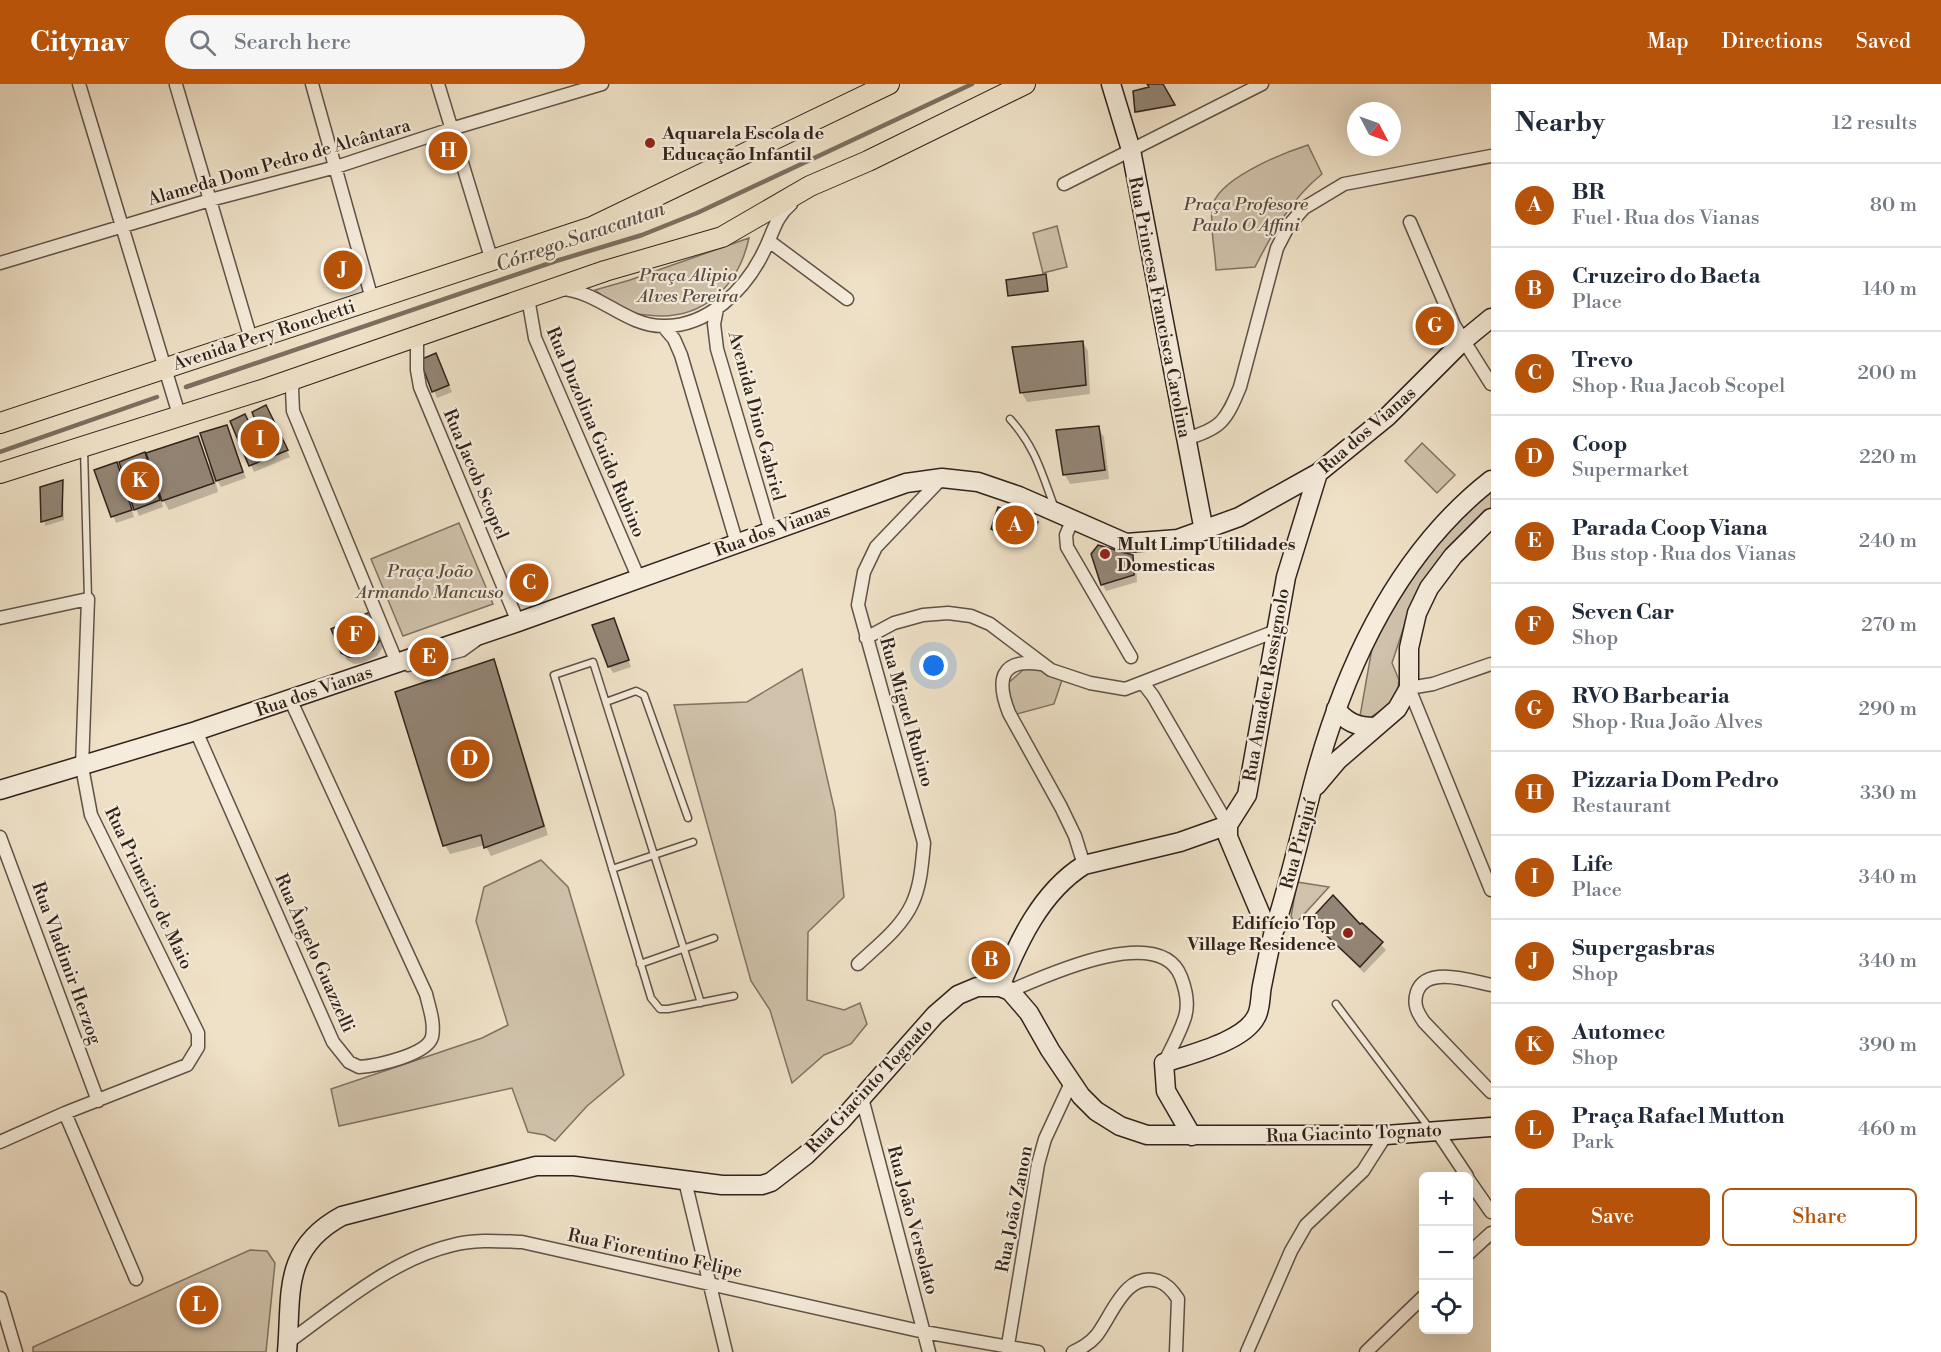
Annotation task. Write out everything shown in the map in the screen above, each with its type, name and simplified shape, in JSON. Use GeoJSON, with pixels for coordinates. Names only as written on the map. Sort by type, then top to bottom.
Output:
{"type":"FeatureCollection","features":[{"type":"Feature","properties":{"kind":"main road","name":"Avenida Pery Ronchetti"},"geometry":{"type":"LineString","coordinates":[[0,423],[166,375],[251,339],[492,261],[608,220],[889,84]]}},
{"type":"Feature","properties":{"kind":"main road"},"geometry":{"type":"LineString","coordinates":[[0,473],[177,410],[295,379],[536,295],[722,237],[810,186],[868,161],[1025,84]]}},
{"type":"Feature","properties":{"kind":"main road","name":"Rua Princesa Francisca Carolina"},"geometry":{"type":"LineString","coordinates":[[1111,84],[1131,150],[1204,531]]}},
{"type":"Feature","properties":{"kind":"main road","name":"Rua dos Vianas"},"geometry":{"type":"LineString","coordinates":[[0,790],[196,731],[484,634],[906,483],[942,478],[978,482],[1019,496],[1126,543],[1178,539],[1204,531],[1251,511],[1318,473],[1388,416],[1463,342],[1491,318]]}},
{"type":"Feature","properties":{"kind":"main road","name":"Rua Amadeu Rossignolo"},"geometry":{"type":"LineString","coordinates":[[1228,825],[1246,795],[1276,630],[1296,537],[1318,473]]}},
{"type":"Feature","properties":{"kind":"main road"},"geometry":{"type":"LineString","coordinates":[[1311,792],[1336,709],[1369,631],[1398,581],[1440,526],[1491,480]]}},
{"type":"Feature","properties":{"kind":"main road"},"geometry":{"type":"LineString","coordinates":[[1409,688],[1408,648],[1417,613],[1429,588],[1452,556],[1491,518]]}},
{"type":"Feature","properties":{"kind":"main road","name":"Rua Pirajuí"},"geometry":{"type":"LineString","coordinates":[[1164,1063],[1224,1042],[1245,1030],[1257,1017],[1276,927],[1311,792],[1338,760],[1397,709],[1409,688]]}},
{"type":"Feature","properties":{"kind":"main road"},"geometry":{"type":"LineString","coordinates":[[1336,709],[1343,718],[1352,723],[1375,727]]}},
{"type":"Feature","properties":{"kind":"main road"},"geometry":{"type":"LineString","coordinates":[[1005,989],[1016,947],[1037,913],[1062,882],[1084,865],[1180,842],[1228,825]]}},
{"type":"Feature","properties":{"kind":"main road"},"geometry":{"type":"LineString","coordinates":[[1228,825],[1240,835],[1269,902],[1280,900],[1286,891]]}},
{"type":"Feature","properties":{"kind":"main road"},"geometry":{"type":"LineString","coordinates":[[1228,825],[1228,837],[1261,915],[1276,927]]}},
{"type":"Feature","properties":{"kind":"main road","name":"Rua Giacinto Tognato"},"geometry":{"type":"LineString","coordinates":[[287,1348],[287,1303],[293,1274],[301,1254],[329,1223],[342,1216],[536,1166],[574,1166],[685,1181],[740,1185],[762,1185],[771,1182],[806,1155],[862,1098],[935,1016],[958,995],[977,987],[1005,989],[1029,1013],[1071,1083],[1096,1111],[1120,1126],[1147,1135],[1386,1135],[1491,1127]]}},
{"type":"Feature","properties":{"kind":"main road"},"geometry":{"type":"LineString","coordinates":[[1164,1063],[1166,1091],[1192,1136]]}},
{"type":"Feature","properties":{"kind":"street"},"geometry":{"type":"LineString","coordinates":[[79,84],[177,410]]}},
{"type":"Feature","properties":{"kind":"street"},"geometry":{"type":"LineString","coordinates":[[312,84],[372,299]]}},
{"type":"Feature","properties":{"kind":"street"},"geometry":{"type":"LineString","coordinates":[[438,84],[492,261]]}},
{"type":"Feature","properties":{"kind":"street","name":"Alameda Dom Pedro de Alcântara"},"geometry":{"type":"LineString","coordinates":[[0,263],[210,200],[336,167],[587,86],[602,84]]}},
{"type":"Feature","properties":{"kind":"street"},"geometry":{"type":"LineString","coordinates":[[1064,184],[1262,84]]}},
{"type":"Feature","properties":{"kind":"street"},"geometry":{"type":"LineString","coordinates":[[176,85],[251,339]]}},
{"type":"Feature","properties":{"kind":"street"},"geometry":{"type":"LineString","coordinates":[[1185,439],[1210,432],[1222,424],[1231,409],[1240,387],[1277,248],[1289,225],[1304,208],[1344,184],[1491,156]]}},
{"type":"Feature","properties":{"kind":"street"},"geometry":{"type":"LineString","coordinates":[[536,295],[561,289],[583,293],[629,317],[663,326],[685,322],[717,309],[744,284],[758,265],[780,213],[788,206],[868,161]]}},
{"type":"Feature","properties":{"kind":"street"},"geometry":{"type":"LineString","coordinates":[[1410,222],[1463,342],[1491,384]]}},
{"type":"Feature","properties":{"kind":"street"},"geometry":{"type":"LineString","coordinates":[[770,241],[847,299]]}},
{"type":"Feature","properties":{"kind":"street","name":"Rua Duzolina Guido Rubino"},"geometry":{"type":"LineString","coordinates":[[536,295],[535,338],[639,579]]}},
{"type":"Feature","properties":{"kind":"street","name":"Avenida Dino Gabriel"},"geometry":{"type":"LineString","coordinates":[[717,309],[714,324],[717,349],[771,532]]}},
{"type":"Feature","properties":{"kind":"street"},"geometry":{"type":"LineString","coordinates":[[663,326],[674,339],[681,355],[736,544]]}},
{"type":"Feature","properties":{"kind":"street","name":"Rua Jacob Scopel"},"geometry":{"type":"LineString","coordinates":[[417,337],[417,370],[420,387],[519,622]]}},
{"type":"Feature","properties":{"kind":"street"},"geometry":{"type":"LineString","coordinates":[[295,379],[292,389],[293,411],[398,663]]}},
{"type":"Feature","properties":{"kind":"street","name":"Rua Miguel Rubino"},"geometry":{"type":"LineString","coordinates":[[858,964],[893,930],[912,904],[920,878],[924,843],[858,605],[864,572],[876,547],[942,478]]}},
{"type":"Feature","properties":{"kind":"street"},"geometry":{"type":"LineString","coordinates":[[1065,518],[1067,547],[1131,657]]}},
{"type":"Feature","properties":{"kind":"street"},"geometry":{"type":"LineString","coordinates":[[0,618],[88,599]]}},
{"type":"Feature","properties":{"kind":"street","name":"Rua Primeiro de Maio"},"geometry":{"type":"LineString","coordinates":[[0,1142],[65,1113],[187,1065],[198,1047],[198,1033],[91,815],[82,767],[88,599]]}},
{"type":"Feature","properties":{"kind":"street"},"geometry":{"type":"LineString","coordinates":[[866,638],[894,623],[923,615],[948,613],[971,616],[990,624],[1051,670],[1116,689],[1133,688],[1195,660],[1276,630]]}},
{"type":"Feature","properties":{"kind":"street"},"geometry":{"type":"LineString","coordinates":[[1041,664],[1020,664],[1011,668],[1000,683],[1001,694],[1075,836],[1084,865]]}},
{"type":"Feature","properties":{"kind":"street"},"geometry":{"type":"LineString","coordinates":[[1491,664],[1432,684],[1409,688],[1491,890]]}},
{"type":"Feature","properties":{"kind":"street"},"geometry":{"type":"LineString","coordinates":[[1143,683],[1154,696],[1228,825]]}},
{"type":"Feature","properties":{"kind":"street","name":"Rua Ângelo Guazzelli"},"geometry":{"type":"LineString","coordinates":[[196,731],[333,1042],[343,1056],[359,1067],[414,1053],[426,1046],[432,1037],[432,1023],[426,994],[290,699]]}},
{"type":"Feature","properties":{"kind":"street","name":"Rua Vladimir Herzog"},"geometry":{"type":"LineString","coordinates":[[0,837],[98,1101]]}},
{"type":"Feature","properties":{"kind":"street"},"geometry":{"type":"LineString","coordinates":[[1005,989],[1105,956],[1139,953],[1170,961],[1178,970],[1187,1003],[1185,1017],[1164,1063]]}},
{"type":"Feature","properties":{"kind":"street"},"geometry":{"type":"LineString","coordinates":[[1491,986],[1445,977],[1428,980],[1418,987],[1414,1000],[1417,1012],[1424,1022],[1491,1092]]}},
{"type":"Feature","properties":{"kind":"street","name":"Rua João Zanon"},"geometry":{"type":"LineString","coordinates":[[1007,1349],[1038,1164],[1045,1139],[1071,1083]]}},
{"type":"Feature","properties":{"kind":"street","name":"Rua João Versolato"},"geometry":{"type":"LineString","coordinates":[[862,1098],[929,1352]]}},
{"type":"Feature","properties":{"kind":"street"},"geometry":{"type":"LineString","coordinates":[[65,1113],[136,1279]]}},
{"type":"Feature","properties":{"kind":"street"},"geometry":{"type":"LineString","coordinates":[[1434,1131],[1464,1172]]}},
{"type":"Feature","properties":{"kind":"street"},"geometry":{"type":"LineString","coordinates":[[1247,1352],[1291,1251],[1306,1225],[1363,1171],[1386,1135]]}},
{"type":"Feature","properties":{"kind":"street"},"geometry":{"type":"LineString","coordinates":[[685,1181],[726,1352]]}},
{"type":"Feature","properties":{"kind":"street"},"geometry":{"type":"LineString","coordinates":[[1473,1185],[1491,1212]]}},
{"type":"Feature","properties":{"kind":"street"},"geometry":{"type":"LineString","coordinates":[[1473,1249],[1491,1233]]}},
{"type":"Feature","properties":{"kind":"street","name":"Rua Fiorentino Felipe"},"geometry":{"type":"LineString","coordinates":[[287,1348],[395,1268],[424,1254],[455,1244],[490,1241],[522,1242],[924,1332],[1007,1349],[1038,1352]]}},
{"type":"Feature","properties":{"kind":"street"},"geometry":{"type":"LineString","coordinates":[[1073,1352],[1094,1338],[1126,1291],[1137,1282],[1148,1278],[1162,1282],[1173,1291],[1178,1299],[1176,1352]]}},
{"type":"Feature","properties":{"kind":"street"},"geometry":{"type":"LineString","coordinates":[[0,1298],[16,1352]]}},
{"type":"Feature","properties":{"kind":"street"},"geometry":{"type":"LineString","coordinates":[[1366,1352],[1419,1301]]}},
{"type":"Feature","properties":{"kind":"lane"},"geometry":{"type":"LineString","coordinates":[[1010,419],[1024,435],[1037,456],[1065,518]]}},
{"type":"Feature","properties":{"kind":"lane","name":"Rua Primeiro de Maio"},"geometry":{"type":"LineString","coordinates":[[84,445],[88,599]]}},
{"type":"Feature","properties":{"kind":"lane"},"geometry":{"type":"LineString","coordinates":[[373,671],[389,673],[463,653],[484,634]]}},
{"type":"Feature","properties":{"kind":"lane"},"geometry":{"type":"LineString","coordinates":[[700,1002],[593,662],[555,675],[651,998],[660,1009],[700,1002],[734,996]]}},
{"type":"Feature","properties":{"kind":"lane"},"geometry":{"type":"LineString","coordinates":[[606,702],[636,691],[644,695],[687,818]]}},
{"type":"Feature","properties":{"kind":"lane"},"geometry":{"type":"LineString","coordinates":[[612,869],[693,842]]}},
{"type":"Feature","properties":{"kind":"lane"},"geometry":{"type":"LineString","coordinates":[[640,964],[714,938]]}},
{"type":"Feature","properties":{"kind":"lane"},"geometry":{"type":"LineString","coordinates":[[1336,1004],[1434,1131]]}},
{"type":"Feature","properties":{"kind":"green space","name":"Praça Profesore Paulo O Affini"},"geometry":{"type":"Polygon","coordinates":[[[1308,145],[1322,174],[1292,205],[1255,267],[1216,270],[1212,209],[1216,198],[1224,188],[1251,169],[1308,145]]]}},
{"type":"Feature","properties":{"kind":"green space"},"geometry":{"type":"Polygon","coordinates":[[[1057,226],[1067,267],[1043,273],[1033,233],[1057,226]]]}},
{"type":"Feature","properties":{"kind":"green space","name":"Praça Alipio Alves Pereira"},"geometry":{"type":"Polygon","coordinates":[[[749,238],[744,256],[726,286],[700,307],[684,313],[666,316],[627,313],[595,290],[630,280],[749,238]]]}},
{"type":"Feature","properties":{"kind":"green space"},"geometry":{"type":"Polygon","coordinates":[[[1422,443],[1455,475],[1437,493],[1405,461],[1422,443]]]}},
{"type":"Feature","properties":{"kind":"green space"},"geometry":{"type":"Polygon","coordinates":[[[1491,481],[1491,510],[1409,611],[1392,663],[1399,680],[1397,695],[1387,707],[1365,721],[1360,716],[1374,637],[1404,582],[1491,481]]]}},
{"type":"Feature","properties":{"kind":"green space","name":"Praça João Armando Mancuso"},"geometry":{"type":"Polygon","coordinates":[[[459,523],[493,604],[403,636],[371,559],[459,523]]]}},
{"type":"Feature","properties":{"kind":"green space"},"geometry":{"type":"Polygon","coordinates":[[[802,669],[835,812],[844,897],[808,932],[807,1000],[844,1010],[860,1003],[867,1024],[851,1044],[824,1055],[792,1083],[770,1010],[751,981],[674,705],[747,702],[802,669]]]}},
{"type":"Feature","properties":{"kind":"green space"},"geometry":{"type":"Polygon","coordinates":[[[1024,669],[1048,670],[1063,677],[1054,704],[1013,715],[1005,686],[1024,669]]]}},
{"type":"Feature","properties":{"kind":"green space"},"geometry":{"type":"Polygon","coordinates":[[[541,860],[568,887],[624,1075],[587,1106],[555,1141],[545,1135],[528,1132],[512,1088],[339,1126],[331,1089],[482,1038],[508,1025],[476,921],[484,887],[541,860]]]}},
{"type":"Feature","properties":{"kind":"green space"},"geometry":{"type":"Polygon","coordinates":[[[1297,882],[1329,887],[1296,923],[1291,917],[1297,882]]]}},
{"type":"Feature","properties":{"kind":"green space"},"geometry":{"type":"Polygon","coordinates":[[[250,1250],[267,1251],[275,1263],[266,1352],[33,1352],[33,1347],[250,1250]]]}},
{"type":"Feature","properties":{"kind":"building"},"geometry":{"type":"Polygon","coordinates":[[[1147,84],[1163,84],[1175,105],[1135,112],[1133,91],[1149,87],[1147,84]]]}},
{"type":"Feature","properties":{"kind":"building"},"geometry":{"type":"Polygon","coordinates":[[[1046,274],[1048,291],[1008,296],[1006,280],[1046,274]]]}},
{"type":"Feature","properties":{"kind":"building"},"geometry":{"type":"Polygon","coordinates":[[[1083,341],[1086,385],[1020,393],[1012,347],[1083,341]]]}},
{"type":"Feature","properties":{"kind":"building"},"geometry":{"type":"Polygon","coordinates":[[[436,353],[449,385],[432,392],[420,360],[436,353]]]}},
{"type":"Feature","properties":{"kind":"building"},"geometry":{"type":"Polygon","coordinates":[[[266,405],[288,450],[249,466],[230,421],[245,414],[251,427],[257,425],[252,412],[266,405]]]}},
{"type":"Feature","properties":{"kind":"building"},"geometry":{"type":"Polygon","coordinates":[[[227,425],[243,472],[216,481],[200,433],[227,425]]]}},
{"type":"Feature","properties":{"kind":"building"},"geometry":{"type":"Polygon","coordinates":[[[1099,426],[1105,470],[1063,475],[1056,430],[1099,426]]]}},
{"type":"Feature","properties":{"kind":"building"},"geometry":{"type":"Polygon","coordinates":[[[198,436],[214,483],[162,501],[146,453],[198,436]]]}},
{"type":"Feature","properties":{"kind":"building"},"geometry":{"type":"Polygon","coordinates":[[[145,452],[160,500],[134,510],[119,462],[145,452]]]}},
{"type":"Feature","properties":{"kind":"building"},"geometry":{"type":"Polygon","coordinates":[[[117,462],[132,510],[111,517],[94,470],[117,462]]]}},
{"type":"Feature","properties":{"kind":"building"},"geometry":{"type":"Polygon","coordinates":[[[63,480],[62,516],[41,522],[40,487],[63,480]]]}},
{"type":"Feature","properties":{"kind":"building"},"geometry":{"type":"Polygon","coordinates":[[[998,507],[1038,522],[1032,538],[1022,542],[991,529],[998,507]]]}},
{"type":"Feature","properties":{"kind":"building"},"geometry":{"type":"Polygon","coordinates":[[[1098,545],[1133,555],[1134,575],[1101,585],[1091,554],[1098,545]]]}},
{"type":"Feature","properties":{"kind":"building"},"geometry":{"type":"Polygon","coordinates":[[[370,612],[380,640],[373,650],[359,657],[349,657],[341,653],[331,629],[370,612]]]}},
{"type":"Feature","properties":{"kind":"building"},"geometry":{"type":"Polygon","coordinates":[[[614,618],[629,660],[608,667],[592,625],[614,618]]]}},
{"type":"Feature","properties":{"kind":"building"},"geometry":{"type":"Polygon","coordinates":[[[494,659],[544,826],[484,848],[481,835],[443,846],[395,692],[494,659]]]}},
{"type":"Feature","properties":{"kind":"building","name":"Edifício Top Village Residence"},"geometry":{"type":"Polygon","coordinates":[[[1333,895],[1360,924],[1362,923],[1383,942],[1360,967],[1310,920],[1333,895]]]}},
{"type":"Feature","properties":{"kind":"waterway","name":"Córrego Saracantan"},"geometry":{"type":"LineString","coordinates":[[186,387],[556,261],[642,235],[697,213],[972,84]]}},
{"type":"Feature","properties":{"kind":"waterway","name":"Córrego Saracantan"},"geometry":{"type":"LineString","coordinates":[[0,452],[157,397]]}},
{"type":"Feature","properties":{"kind":"place","name":"Aquarela Escola de Educação Infantil"},"geometry":{"type":"Point","coordinates":[650,143]}},
{"type":"Feature","properties":{"kind":"place","name":"Pizzaria Dom Pedro"},"geometry":{"type":"Point","coordinates":[448,151]}},
{"type":"Feature","properties":{"kind":"place","name":"Supergasbras"},"geometry":{"type":"Point","coordinates":[343,270]}},
{"type":"Feature","properties":{"kind":"place","name":"RVO Barbearia"},"geometry":{"type":"Point","coordinates":[1435,326]}},
{"type":"Feature","properties":{"kind":"place","name":"Life"},"geometry":{"type":"Point","coordinates":[260,439]}},
{"type":"Feature","properties":{"kind":"place","name":"Automec"},"geometry":{"type":"Point","coordinates":[140,481]}},
{"type":"Feature","properties":{"kind":"place","name":"BR"},"geometry":{"type":"Point","coordinates":[1015,525]}},
{"type":"Feature","properties":{"kind":"place","name":"Mult Limp Utilidades Domesticas"},"geometry":{"type":"Point","coordinates":[1105,554]}},
{"type":"Feature","properties":{"kind":"place","name":"Trevo"},"geometry":{"type":"Point","coordinates":[529,583]}},
{"type":"Feature","properties":{"kind":"place","name":"Seven Car"},"geometry":{"type":"Point","coordinates":[356,635]}},
{"type":"Feature","properties":{"kind":"place","name":"Parada Coop Viana"},"geometry":{"type":"Point","coordinates":[429,657]}},
{"type":"Feature","properties":{"kind":"place","name":"Coop"},"geometry":{"type":"Point","coordinates":[470,759]}},
{"type":"Feature","properties":{"kind":"place","name":"Edifício Top Village Residence"},"geometry":{"type":"Point","coordinates":[1348,933]}},
{"type":"Feature","properties":{"kind":"place","name":"Cruzeiro do Baeta"},"geometry":{"type":"Point","coordinates":[991,960]}},
{"type":"Feature","properties":{"kind":"place","name":"Praça Rafael Mutton"},"geometry":{"type":"Point","coordinates":[199,1305]}}]}
